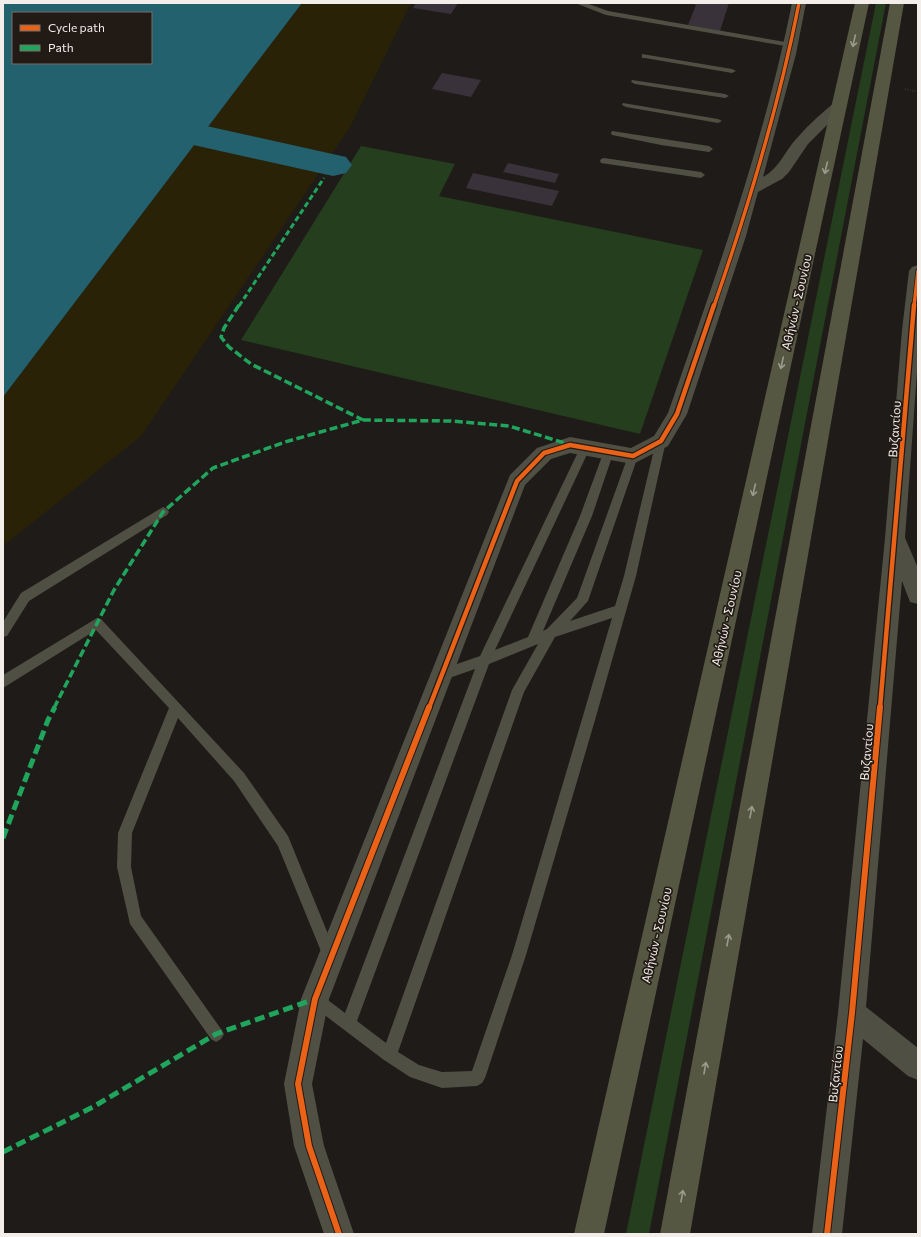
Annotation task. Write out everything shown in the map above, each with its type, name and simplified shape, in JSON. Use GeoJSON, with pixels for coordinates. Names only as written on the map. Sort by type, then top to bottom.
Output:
{"type":"FeatureCollection","features":[{"type":"Feature","properties":{"kind":"main road","name":"Αθήνών - Σουνίου"},"geometry":{"type":"LineString","coordinates":[[589,1234],[862,3]]}},
{"type":"Feature","properties":{"kind":"main road"},"geometry":{"type":"LineString","coordinates":[[675,1234],[897,3]]}},
{"type":"Feature","properties":{"kind":"street"},"geometry":{"type":"LineString","coordinates":[[339,1234],[309,1146],[298,1084],[315,999],[517,481],[544,453],[570,445],[633,456],[661,441],[677,414],[738,236],[791,44],[799,3]]}},
{"type":"Feature","properties":{"kind":"street"},"geometry":{"type":"LineString","coordinates":[[751,189],[776,176],[783,169],[802,141],[840,105]]}},
{"type":"Feature","properties":{"kind":"street","name":"Βυζαντίου"},"geometry":{"type":"LineString","coordinates":[[827,1234],[852,1012],[915,331],[918,271]]}},
{"type":"Feature","properties":{"kind":"street"},"geometry":{"type":"LineString","coordinates":[[895,538],[918,594]]}},
{"type":"Feature","properties":{"kind":"street"},"geometry":{"type":"LineString","coordinates":[[852,1012],[918,1066]]}},
{"type":"Feature","properties":{"kind":"lane"},"geometry":{"type":"LineString","coordinates":[[579,3],[606,13],[791,44]]}},
{"type":"Feature","properties":{"kind":"lane"},"geometry":{"type":"LineString","coordinates":[[645,56],[732,71]]}},
{"type":"Feature","properties":{"kind":"lane"},"geometry":{"type":"LineString","coordinates":[[635,82],[725,96]]}},
{"type":"Feature","properties":{"kind":"lane"},"geometry":{"type":"LineString","coordinates":[[626,105],[718,120]]}},
{"type":"Feature","properties":{"kind":"lane"},"geometry":{"type":"LineString","coordinates":[[615,133],[709,149]]}},
{"type":"Feature","properties":{"kind":"lane"},"geometry":{"type":"LineString","coordinates":[[604,161],[701,175]]}},
{"type":"Feature","properties":{"kind":"lane"},"geometry":{"type":"LineString","coordinates":[[315,999],[349,1023],[389,1055],[415,1072],[442,1080],[477,1078],[519,955],[630,576],[661,441]]}},
{"type":"Feature","properties":{"kind":"lane"},"geometry":{"type":"LineString","coordinates":[[349,1023],[484,660],[585,448]]}},
{"type":"Feature","properties":{"kind":"lane"},"geometry":{"type":"LineString","coordinates":[[533,640],[586,516],[609,451]]}},
{"type":"Feature","properties":{"kind":"lane"},"geometry":{"type":"LineString","coordinates":[[389,1055],[518,690],[551,633],[582,601],[633,456]]}},
{"type":"Feature","properties":{"kind":"lane"},"geometry":{"type":"LineString","coordinates":[[3,632],[25,597],[163,512]]}},
{"type":"Feature","properties":{"kind":"lane"},"geometry":{"type":"LineString","coordinates":[[441,675],[484,660],[551,633],[620,610]]}},
{"type":"Feature","properties":{"kind":"lane"},"geometry":{"type":"LineString","coordinates":[[3,682],[97,623],[239,777],[283,841],[331,958]]}},
{"type":"Feature","properties":{"kind":"lane"},"geometry":{"type":"LineString","coordinates":[[176,707],[125,833],[124,867],[135,919],[216,1034]]}},
{"type":"Feature","properties":{"kind":"green space"},"geometry":{"type":"Polygon","coordinates":[[[876,3],[886,3],[649,1234],[626,1234],[876,3]]]}},
{"type":"Feature","properties":{"kind":"green space"},"geometry":{"type":"Polygon","coordinates":[[[361,146],[455,164],[439,196],[703,250],[640,434],[241,340],[361,146]]]}},
{"type":"Feature","properties":{"kind":"sand"},"geometry":{"type":"Polygon","coordinates":[[[302,3],[411,3],[350,127],[141,436],[3,546],[3,397],[302,3]]]}},
{"type":"Feature","properties":{"kind":"water"},"geometry":{"type":"Polygon","coordinates":[[[3,3],[302,3],[3,397],[3,3]]]}},
{"type":"Feature","properties":{"kind":"building"},"geometry":{"type":"Polygon","coordinates":[[[416,3],[458,3],[451,14],[413,8],[416,3]]]}},
{"type":"Feature","properties":{"kind":"building"},"geometry":{"type":"Polygon","coordinates":[[[690,3],[729,3],[720,31],[688,25],[696,5],[690,3]]]}},
{"type":"Feature","properties":{"kind":"building"},"geometry":{"type":"Polygon","coordinates":[[[442,73],[481,80],[471,97],[432,89],[442,73]]]}},
{"type":"Feature","properties":{"kind":"building"},"geometry":{"type":"Polygon","coordinates":[[[508,163],[559,174],[555,183],[503,172],[508,163]]]}},
{"type":"Feature","properties":{"kind":"building"},"geometry":{"type":"Polygon","coordinates":[[[473,173],[559,191],[552,206],[466,188],[473,173]]]}},
{"type":"Feature","properties":{"kind":"waterway"},"geometry":{"type":"LineString","coordinates":[[202,136],[333,165]]}},
{"type":"Feature","properties":{"kind":"marked path"},"geometry":{"type":"LineString","coordinates":[[324,178],[224,328],[221,337],[229,347],[251,364],[363,420]]}},
{"type":"Feature","properties":{"kind":"marked path"},"geometry":{"type":"LineString","coordinates":[[3,838],[48,720],[114,590],[163,512],[213,468],[285,442],[363,420],[451,421],[509,426],[568,444]]}},
{"type":"Feature","properties":{"kind":"marked path"},"geometry":{"type":"LineString","coordinates":[[3,1152],[93,1107],[216,1034],[315,999]]}},
{"type":"Feature","properties":{"kind":"cycle path"},"geometry":{"type":"LineString","coordinates":[[339,1234],[309,1146],[298,1084],[315,999],[517,481],[544,453],[570,445],[633,456],[661,441],[677,414],[738,236],[789,54],[799,3]]}},
{"type":"Feature","properties":{"kind":"cycle path"},"geometry":{"type":"LineString","coordinates":[[827,1234],[852,1013],[895,538],[911,330],[918,271]]}}]}
